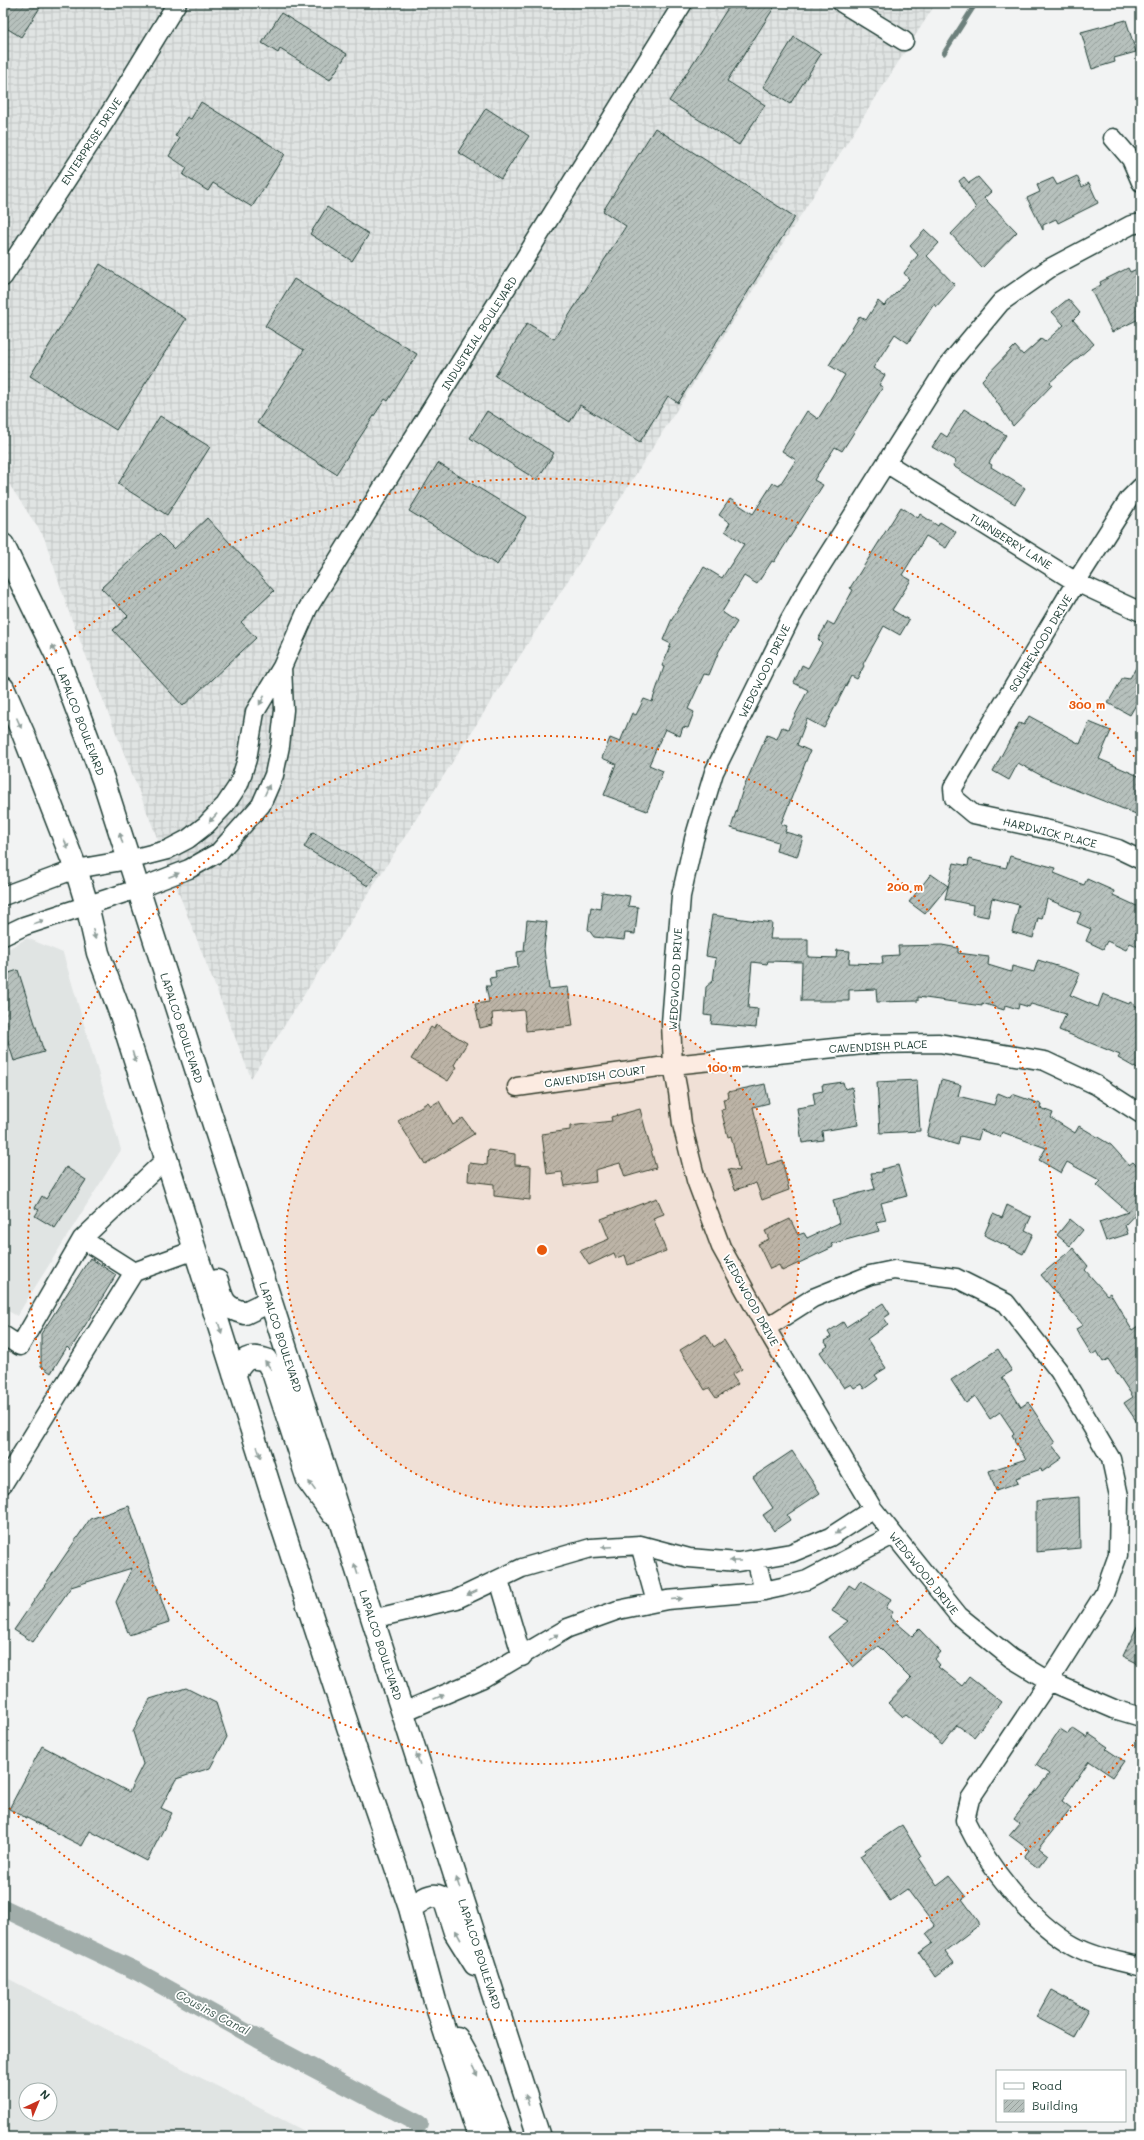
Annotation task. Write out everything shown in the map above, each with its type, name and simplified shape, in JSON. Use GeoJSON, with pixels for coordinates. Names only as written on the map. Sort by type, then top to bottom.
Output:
{"type":"FeatureCollection","features":[{"type":"Feature","properties":{"kind":"main road","name":"LAPALCO BOULEVARD"},"geometry":{"type":"LineString","coordinates":[[3,545],[22,581],[65,678],[103,779],[137,889],[493,1992],[538,2137]]}},
{"type":"Feature","properties":{"kind":"main road"},"geometry":{"type":"LineString","coordinates":[[3,688],[23,733],[76,869],[87,905],[98,953],[121,1015],[234,1374],[358,1757],[410,1908],[435,2001],[478,2137]]}},
{"type":"Feature","properties":{"kind":"main road"},"geometry":{"type":"LineString","coordinates":[[147,1097],[181,1160],[222,1298],[232,1310],[245,1313],[270,1301]]}},
{"type":"Feature","properties":{"kind":"main road"},"geometry":{"type":"LineString","coordinates":[[234,1374],[244,1360],[253,1356],[266,1360],[273,1372],[308,1480],[343,1529]]}},
{"type":"Feature","properties":{"kind":"main road"},"geometry":{"type":"LineString","coordinates":[[410,1908],[427,1897],[435,1895],[442,1897],[445,1901],[455,1932],[493,1992]]}},
{"type":"Feature","properties":{"kind":"main road"},"geometry":{"type":"LineString","coordinates":[[435,2001],[477,2074],[501,2137]]}},
{"type":"Feature","properties":{"kind":"street","name":"ENTERPRISE DRIVE"},"geometry":{"type":"LineString","coordinates":[[3,278],[105,122],[177,3]]}},
{"type":"Feature","properties":{"kind":"street","name":"INDUSTRIAL BOULEVARD"},"geometry":{"type":"LineString","coordinates":[[3,896],[76,869],[128,860],[167,850],[188,839],[206,825],[225,805],[239,784],[248,759],[255,712],[282,666],[308,608],[683,3]]}},
{"type":"Feature","properties":{"kind":"street"},"geometry":{"type":"LineString","coordinates":[[842,3],[904,41]]}},
{"type":"Feature","properties":{"kind":"street"},"geometry":{"type":"LineString","coordinates":[[1113,138],[1131,159],[1141,182]]}},
{"type":"Feature","properties":{"kind":"street","name":"WEDGWOOD DRIVE"},"geometry":{"type":"LineString","coordinates":[[1141,223],[1131,225],[1050,268],[1002,302],[946,368],[789,621],[714,772],[694,839],[681,896],[671,1023],[673,1064],[682,1124],[696,1180],[721,1247],[766,1328],[873,1509],[959,1616],[1011,1658],[1049,1681],[1114,1709],[1141,1717]]}},
{"type":"Feature","properties":{"kind":"street","name":"TURNBERRY LANE"},"geometry":{"type":"LineString","coordinates":[[886,463],[1076,582],[1141,612]]}},
{"type":"Feature","properties":{"kind":"street","name":"SQUIREWOOD DRIVE"},"geometry":{"type":"LineString","coordinates":[[960,803],[954,798],[953,788],[1076,582],[1128,500],[1141,487]]}},
{"type":"Feature","properties":{"kind":"street","name":"INDUSTRIAL BOULEVARD"},"geometry":{"type":"LineString","coordinates":[[3,936],[189,869],[219,852],[248,822],[260,805],[274,775],[280,746],[284,710],[282,666]]}},
{"type":"Feature","properties":{"kind":"street","name":"HARDWICK PLACE"},"geometry":{"type":"LineString","coordinates":[[960,803],[973,814],[1054,831],[1118,850],[1141,860]]}},
{"type":"Feature","properties":{"kind":"street","name":"CAVENDISH PLACE"},"geometry":{"type":"LineString","coordinates":[[673,1064],[872,1044],[939,1043],[1045,1061],[1096,1085],[1141,1114]]}},
{"type":"Feature","properties":{"kind":"street","name":"CAVENDISH COURT"},"geometry":{"type":"LineString","coordinates":[[517,1087],[673,1064]]}},
{"type":"Feature","properties":{"kind":"street"},"geometry":{"type":"LineString","coordinates":[[3,1335],[20,1346],[82,1239],[166,1159]]}},
{"type":"Feature","properties":{"kind":"street"},"geometry":{"type":"LineString","coordinates":[[82,1239],[134,1272]]}},
{"type":"Feature","properties":{"kind":"street"},"geometry":{"type":"LineString","coordinates":[[3,1484],[134,1272],[195,1250]]}},
{"type":"Feature","properties":{"kind":"street"},"geometry":{"type":"LineString","coordinates":[[766,1328],[813,1298],[870,1275],[894,1270],[956,1278],[1006,1303],[1059,1370],[1111,1459],[1120,1496],[1118,1555],[1104,1594],[1049,1681],[970,1800],[965,1820],[990,1865],[1039,1921],[1074,1946],[1108,1959],[1141,1967]]}},
{"type":"Feature","properties":{"kind":"street"},"geometry":{"type":"LineString","coordinates":[[372,1619],[457,1599],[500,1580],[522,1568],[591,1548],[640,1545],[689,1558],[738,1562],[791,1553],[830,1537],[873,1509]]}},
{"type":"Feature","properties":{"kind":"street"},"geometry":{"type":"LineString","coordinates":[[403,1712],[483,1678],[522,1657],[568,1628],[618,1610],[656,1602],[764,1590],[807,1580],[893,1534]]}},
{"type":"Feature","properties":{"kind":"street"},"geometry":{"type":"LineString","coordinates":[[640,1545],[656,1602]]}},
{"type":"Feature","properties":{"kind":"street"},"geometry":{"type":"LineString","coordinates":[[756,1559],[764,1590]]}},
{"type":"Feature","properties":{"kind":"street"},"geometry":{"type":"LineString","coordinates":[[500,1580],[522,1657]]}},
{"type":"Feature","properties":{"kind":"shaded area"},"geometry":{"type":"Polygon","coordinates":[[[3,3],[936,3],[251,1078],[70,615],[44,537],[3,475],[3,3]]]}},
{"type":"Feature","properties":{"kind":"shaded area"},"geometry":{"type":"Polygon","coordinates":[[[27,938],[63,953],[121,1150],[17,1316],[3,1308],[3,952],[27,938]]]}},
{"type":"Feature","properties":{"kind":"shaded area"},"geometry":{"type":"Polygon","coordinates":[[[3,1976],[316,2137],[3,2137],[3,1976]]]}},
{"type":"Feature","properties":{"kind":"building"},"geometry":{"type":"Polygon","coordinates":[[[3,3],[43,3],[21,37],[3,26],[3,3]]]}},
{"type":"Feature","properties":{"kind":"building"},"geometry":{"type":"Polygon","coordinates":[[[731,3],[777,3],[727,81],[765,105],[739,145],[669,101],[731,3]]]}},
{"type":"Feature","properties":{"kind":"building"},"geometry":{"type":"Polygon","coordinates":[[[281,13],[347,54],[330,80],[280,49],[278,53],[262,43],[281,13]]]}},
{"type":"Feature","properties":{"kind":"building"},"geometry":{"type":"Polygon","coordinates":[[[1126,20],[1136,52],[1114,58],[1115,62],[1092,69],[1081,32],[1126,20]]]}},
{"type":"Feature","properties":{"kind":"building"},"geometry":{"type":"Polygon","coordinates":[[[794,37],[821,54],[790,104],[763,87],[794,37]]]}},
{"type":"Feature","properties":{"kind":"building"},"geometry":{"type":"Polygon","coordinates":[[[201,102],[285,154],[252,207],[213,183],[208,191],[183,175],[187,168],[169,156],[180,138],[175,136],[187,117],[191,119],[201,102]]]}},
{"type":"Feature","properties":{"kind":"building"},"geometry":{"type":"Polygon","coordinates":[[[486,108],[529,136],[501,179],[458,152],[486,108]]]}},
{"type":"Feature","properties":{"kind":"building"},"geometry":{"type":"Polygon","coordinates":[[[655,128],[795,217],[678,403],[668,396],[640,442],[580,405],[570,422],[495,376],[527,323],[554,339],[626,226],[603,211],[655,128]]]}},
{"type":"Feature","properties":{"kind":"building"},"geometry":{"type":"Polygon","coordinates":[[[1077,176],[1082,187],[1089,183],[1098,203],[1058,223],[1056,219],[1043,225],[1043,230],[1027,198],[1040,192],[1037,185],[1053,178],[1057,185],[1077,176]]]}},
{"type":"Feature","properties":{"kind":"building"},"geometry":{"type":"Polygon","coordinates":[[[964,177],[969,183],[978,177],[991,192],[984,198],[1017,232],[982,268],[951,234],[976,208],[959,181],[964,177]]]}},
{"type":"Feature","properties":{"kind":"building"},"geometry":{"type":"Polygon","coordinates":[[[327,207],[369,234],[352,261],[310,234],[327,207]]]}},
{"type":"Feature","properties":{"kind":"building"},"geometry":{"type":"Polygon","coordinates":[[[925,230],[939,243],[927,256],[955,285],[936,307],[934,304],[908,343],[895,334],[873,368],[885,375],[879,385],[883,387],[842,451],[835,447],[814,480],[823,485],[774,562],[772,561],[757,584],[744,576],[722,612],[737,622],[719,651],[709,675],[704,674],[688,709],[694,712],[688,728],[683,727],[680,736],[665,729],[649,765],[663,771],[647,811],[604,795],[616,764],[602,758],[610,738],[620,742],[632,713],[636,715],[644,699],[652,702],[664,667],[662,666],[671,644],[663,640],[671,621],[704,567],[722,578],[744,544],[725,531],[730,523],[719,515],[730,499],[753,514],[773,483],[779,486],[796,460],[782,451],[807,411],[818,419],[845,375],[829,365],[860,316],[866,320],[878,301],[884,306],[909,279],[904,273],[918,255],[910,246],[925,230]]]}},
{"type":"Feature","properties":{"kind":"building"},"geometry":{"type":"Polygon","coordinates":[[[100,264],[186,319],[116,430],[30,376],[100,264]]]}},
{"type":"Feature","properties":{"kind":"building"},"geometry":{"type":"Polygon","coordinates":[[[1128,268],[1130,272],[1137,269],[1141,277],[1141,318],[1112,332],[1091,290],[1101,285],[1100,282],[1128,268]]]}},
{"type":"Feature","properties":{"kind":"building"},"geometry":{"type":"Polygon","coordinates":[[[294,279],[417,354],[388,401],[385,399],[336,474],[257,423],[304,350],[265,326],[294,279]]]}},
{"type":"Feature","properties":{"kind":"building"},"geometry":{"type":"Polygon","coordinates":[[[1068,299],[1080,313],[1073,320],[1094,344],[1050,382],[1052,385],[1013,426],[982,380],[1015,346],[1023,355],[1041,339],[1045,342],[1064,325],[1052,312],[1068,299]]]}},
{"type":"Feature","properties":{"kind":"building"},"geometry":{"type":"Polygon","coordinates":[[[964,409],[1006,435],[989,463],[992,465],[991,467],[1025,488],[1015,504],[953,466],[956,461],[932,447],[941,433],[947,437],[964,409]]]}},
{"type":"Feature","properties":{"kind":"building"},"geometry":{"type":"Polygon","coordinates":[[[487,411],[554,453],[537,480],[470,438],[487,411]]]}},
{"type":"Feature","properties":{"kind":"building"},"geometry":{"type":"Polygon","coordinates":[[[160,416],[210,447],[167,515],[118,484],[160,416]]]}},
{"type":"Feature","properties":{"kind":"building"},"geometry":{"type":"Polygon","coordinates":[[[438,463],[526,517],[497,565],[409,511],[438,463]]]}},
{"type":"Feature","properties":{"kind":"building"},"geometry":{"type":"Polygon","coordinates":[[[901,507],[918,518],[920,514],[938,526],[940,522],[956,532],[946,548],[926,536],[902,575],[911,580],[892,610],[909,620],[900,635],[884,626],[863,664],[864,666],[857,679],[851,676],[824,728],[807,719],[797,745],[810,751],[781,824],[787,826],[785,832],[803,837],[797,857],[776,851],[778,842],[731,828],[743,789],[767,735],[777,739],[782,727],[788,729],[808,690],[794,683],[802,665],[808,668],[822,643],[818,639],[828,622],[834,625],[853,590],[850,588],[901,507]]]}},
{"type":"Feature","properties":{"kind":"building"},"geometry":{"type":"Polygon","coordinates":[[[207,518],[274,591],[241,622],[256,638],[183,706],[113,630],[128,616],[101,588],[159,534],[174,549],[207,518]]]}},
{"type":"Feature","properties":{"kind":"building"},"geometry":{"type":"Polygon","coordinates":[[[1141,659],[1141,696],[1130,715],[1108,703],[1123,677],[1130,678],[1141,659]]]}},
{"type":"Feature","properties":{"kind":"building"},"geometry":{"type":"Polygon","coordinates":[[[1029,716],[1080,744],[1089,722],[1111,731],[1099,759],[1141,777],[1141,816],[1046,778],[1018,763],[1009,780],[993,771],[1019,723],[1024,725],[1029,716]]]}},
{"type":"Feature","properties":{"kind":"building"},"geometry":{"type":"Polygon","coordinates":[[[313,832],[378,871],[368,886],[304,847],[313,832]]]}},
{"type":"Feature","properties":{"kind":"building"},"geometry":{"type":"Polygon","coordinates":[[[1010,856],[1056,868],[1054,873],[1084,885],[1087,879],[1114,891],[1113,895],[1141,908],[1141,948],[1130,943],[1126,950],[1107,941],[1103,949],[1086,941],[1091,929],[1077,923],[1081,913],[1047,899],[1042,919],[1038,918],[1033,938],[1012,932],[1019,905],[992,898],[988,917],[972,914],[973,905],[945,899],[954,863],[968,866],[969,859],[1006,868],[1010,856]]]}},
{"type":"Feature","properties":{"kind":"building"},"geometry":{"type":"Polygon","coordinates":[[[931,874],[948,886],[925,914],[909,902],[931,874]]]}},
{"type":"Feature","properties":{"kind":"building"},"geometry":{"type":"Polygon","coordinates":[[[602,892],[630,896],[628,906],[638,907],[635,934],[625,933],[624,940],[594,937],[588,929],[591,907],[600,909],[602,892]]]}},
{"type":"Feature","properties":{"kind":"building"},"geometry":{"type":"Polygon","coordinates":[[[712,915],[772,923],[770,939],[808,939],[808,957],[836,958],[837,950],[850,951],[849,963],[883,964],[882,956],[899,955],[898,946],[942,945],[958,948],[958,953],[989,957],[988,965],[1011,972],[1012,966],[1034,972],[1038,960],[1073,971],[1080,974],[1070,995],[1098,1007],[1103,994],[1129,1004],[1130,1002],[1141,1009],[1141,1071],[1118,1058],[1120,1055],[1059,1030],[1066,1014],[1031,1004],[1029,1007],[1019,1004],[1018,1009],[1005,1005],[1004,1010],[982,1003],[982,1006],[918,997],[918,1001],[877,1002],[876,989],[849,990],[849,1001],[801,1001],[802,962],[768,961],[767,964],[752,962],[748,1008],[758,1009],[756,1028],[711,1024],[712,1016],[704,1015],[706,987],[713,981],[716,958],[706,956],[712,915]]]}},
{"type":"Feature","properties":{"kind":"building"},"geometry":{"type":"Polygon","coordinates":[[[527,920],[547,922],[544,949],[549,989],[568,987],[573,1026],[526,1031],[524,1010],[492,1013],[493,1025],[480,1028],[475,1004],[489,1002],[486,986],[491,986],[489,978],[496,977],[495,971],[518,967],[517,952],[524,951],[527,920]]]}},
{"type":"Feature","properties":{"kind":"building"},"geometry":{"type":"Polygon","coordinates":[[[18,970],[44,1052],[14,1061],[3,1026],[3,975],[18,970]]]}},
{"type":"Feature","properties":{"kind":"building"},"geometry":{"type":"Polygon","coordinates":[[[436,1024],[467,1043],[454,1065],[457,1067],[448,1081],[411,1059],[431,1027],[434,1029],[436,1024]]]}},
{"type":"Feature","properties":{"kind":"building"},"geometry":{"type":"Polygon","coordinates":[[[917,1080],[920,1131],[880,1133],[877,1082],[917,1080]]]}},
{"type":"Feature","properties":{"kind":"building"},"geometry":{"type":"Polygon","coordinates":[[[941,1080],[961,1085],[958,1096],[994,1105],[998,1093],[1010,1098],[1012,1094],[1041,1104],[1040,1108],[1053,1113],[1051,1118],[1075,1133],[1079,1126],[1111,1145],[1129,1165],[1133,1162],[1141,1170],[1141,1208],[1125,1225],[1128,1234],[1106,1241],[1099,1222],[1128,1212],[1097,1185],[1101,1181],[1067,1162],[1061,1173],[1039,1160],[1046,1148],[1002,1132],[1000,1137],[981,1130],[978,1140],[960,1136],[958,1145],[927,1136],[941,1080]]]}},
{"type":"Feature","properties":{"kind":"building"},"geometry":{"type":"Polygon","coordinates":[[[843,1082],[845,1089],[852,1087],[858,1125],[822,1131],[823,1140],[802,1143],[797,1108],[815,1105],[813,1093],[823,1091],[822,1085],[843,1082]]]}},
{"type":"Feature","properties":{"kind":"building"},"geometry":{"type":"Polygon","coordinates":[[[765,1084],[769,1103],[753,1107],[767,1165],[782,1160],[789,1190],[762,1200],[756,1183],[735,1190],[728,1169],[739,1171],[731,1136],[728,1137],[721,1110],[725,1109],[723,1099],[729,1098],[728,1092],[765,1084]]]}},
{"type":"Feature","properties":{"kind":"building"},"geometry":{"type":"Polygon","coordinates":[[[439,1101],[453,1125],[463,1118],[474,1134],[425,1164],[398,1121],[428,1102],[431,1106],[439,1101]]]}},
{"type":"Feature","properties":{"kind":"building"},"geometry":{"type":"Polygon","coordinates":[[[640,1109],[656,1168],[625,1177],[620,1163],[595,1170],[596,1182],[565,1186],[562,1172],[547,1174],[542,1134],[570,1130],[570,1126],[612,1121],[611,1117],[640,1109]]]}},
{"type":"Feature","properties":{"kind":"building"},"geometry":{"type":"Polygon","coordinates":[[[488,1150],[515,1154],[515,1165],[531,1166],[530,1200],[494,1196],[494,1184],[468,1181],[469,1163],[487,1165],[488,1150]]]}},
{"type":"Feature","properties":{"kind":"building"},"geometry":{"type":"Polygon","coordinates":[[[898,1165],[907,1196],[881,1203],[886,1220],[876,1222],[879,1231],[831,1244],[833,1247],[782,1271],[779,1265],[770,1269],[758,1244],[769,1239],[765,1231],[790,1219],[798,1235],[804,1233],[807,1238],[839,1223],[833,1200],[875,1189],[871,1173],[882,1172],[882,1169],[898,1165]]]}},
{"type":"Feature","properties":{"kind":"building"},"geometry":{"type":"Polygon","coordinates":[[[66,1167],[86,1180],[55,1228],[35,1216],[39,1210],[35,1208],[42,1196],[46,1199],[66,1167]]]}},
{"type":"Feature","properties":{"kind":"building"},"geometry":{"type":"Polygon","coordinates":[[[657,1198],[664,1214],[653,1218],[666,1251],[628,1265],[625,1255],[616,1258],[614,1253],[589,1265],[580,1251],[609,1239],[601,1219],[657,1198]]]}},
{"type":"Feature","properties":{"kind":"building"},"geometry":{"type":"Polygon","coordinates":[[[1007,1205],[1031,1217],[1025,1230],[1033,1234],[1023,1254],[984,1235],[993,1214],[1002,1218],[1007,1205]]]}},
{"type":"Feature","properties":{"kind":"building"},"geometry":{"type":"Polygon","coordinates":[[[1070,1219],[1083,1230],[1070,1246],[1057,1235],[1070,1219]]]}},
{"type":"Feature","properties":{"kind":"building"},"geometry":{"type":"Polygon","coordinates":[[[1073,1248],[1088,1266],[1085,1270],[1107,1295],[1110,1293],[1132,1330],[1141,1324],[1141,1428],[1124,1403],[1133,1397],[1108,1359],[1103,1362],[1097,1351],[1092,1355],[1076,1329],[1083,1325],[1041,1275],[1073,1248]]]}},
{"type":"Feature","properties":{"kind":"building"},"geometry":{"type":"Polygon","coordinates":[[[90,1258],[116,1275],[70,1350],[67,1347],[51,1373],[41,1366],[41,1334],[90,1258]]]}},
{"type":"Feature","properties":{"kind":"building"},"geometry":{"type":"Polygon","coordinates":[[[883,1303],[890,1314],[884,1318],[888,1324],[867,1339],[886,1368],[875,1375],[878,1379],[864,1389],[861,1384],[854,1388],[851,1384],[844,1388],[820,1352],[828,1346],[824,1341],[831,1337],[828,1332],[843,1322],[846,1327],[883,1303]]]}},
{"type":"Feature","properties":{"kind":"building"},"geometry":{"type":"Polygon","coordinates":[[[706,1334],[714,1347],[724,1340],[742,1369],[732,1375],[738,1384],[716,1398],[709,1388],[705,1390],[680,1350],[706,1334]]]}},
{"type":"Feature","properties":{"kind":"building"},"geometry":{"type":"Polygon","coordinates":[[[998,1349],[1012,1371],[1002,1377],[1021,1407],[1028,1402],[1055,1443],[1052,1445],[1062,1458],[1042,1472],[1041,1469],[1016,1478],[1018,1483],[996,1491],[989,1471],[1026,1459],[1014,1441],[1015,1440],[1012,1435],[1014,1433],[1000,1412],[990,1419],[975,1396],[966,1403],[951,1380],[998,1349]]]}},
{"type":"Feature","properties":{"kind":"building"},"geometry":{"type":"Polygon","coordinates":[[[792,1451],[820,1493],[787,1515],[790,1520],[774,1531],[763,1515],[773,1508],[753,1477],[792,1451]]]}},
{"type":"Feature","properties":{"kind":"building"},"geometry":{"type":"Polygon","coordinates":[[[1079,1497],[1080,1548],[1036,1552],[1036,1501],[1079,1497]]]}},
{"type":"Feature","properties":{"kind":"building"},"geometry":{"type":"Polygon","coordinates":[[[129,1506],[169,1622],[129,1635],[116,1602],[132,1568],[71,1587],[33,1642],[14,1630],[90,1519],[129,1506]]]}},
{"type":"Feature","properties":{"kind":"building"},"geometry":{"type":"Polygon","coordinates":[[[861,1580],[891,1599],[886,1608],[893,1612],[890,1617],[912,1636],[919,1629],[941,1652],[935,1659],[940,1665],[938,1667],[962,1686],[969,1677],[1001,1702],[974,1737],[957,1725],[942,1744],[906,1715],[903,1717],[888,1703],[911,1679],[878,1646],[853,1667],[828,1637],[848,1621],[832,1611],[849,1585],[855,1589],[861,1580]]]}},
{"type":"Feature","properties":{"kind":"building"},"geometry":{"type":"Polygon","coordinates":[[[1141,1618],[1141,1665],[1123,1656],[1141,1618]]]}},
{"type":"Feature","properties":{"kind":"building"},"geometry":{"type":"Polygon","coordinates":[[[186,1688],[216,1703],[227,1737],[210,1768],[176,1779],[161,1808],[172,1813],[147,1861],[90,1831],[82,1846],[9,1809],[42,1746],[129,1792],[143,1764],[133,1732],[150,1699],[186,1688]]]}},
{"type":"Feature","properties":{"kind":"building"},"geometry":{"type":"Polygon","coordinates":[[[1072,1728],[1087,1738],[1089,1734],[1108,1747],[1106,1749],[1124,1761],[1113,1777],[1089,1761],[1062,1801],[1071,1808],[1039,1848],[1048,1855],[1038,1868],[1024,1857],[1029,1850],[1009,1835],[1019,1823],[1014,1819],[1049,1774],[1036,1765],[1060,1729],[1068,1734],[1072,1728]]]}},
{"type":"Feature","properties":{"kind":"building"},"geometry":{"type":"Polygon","coordinates":[[[902,1825],[921,1856],[919,1858],[937,1885],[949,1876],[966,1897],[962,1899],[979,1922],[979,1925],[945,1951],[954,1963],[935,1977],[919,1953],[933,1943],[926,1934],[935,1926],[907,1889],[890,1901],[860,1856],[866,1852],[865,1850],[902,1825]]]}},
{"type":"Feature","properties":{"kind":"building"},"geometry":{"type":"Polygon","coordinates":[[[1051,1990],[1088,2010],[1073,2037],[1036,2017],[1051,1990]]]}},
{"type":"Feature","properties":{"kind":"waterway"},"geometry":{"type":"LineString","coordinates":[[944,53],[976,3]]}},
{"type":"Feature","properties":{"kind":"waterway","name":"Cousins Canal"},"geometry":{"type":"LineString","coordinates":[[3,1908],[136,1971],[258,2039],[419,2124]]}}]}
